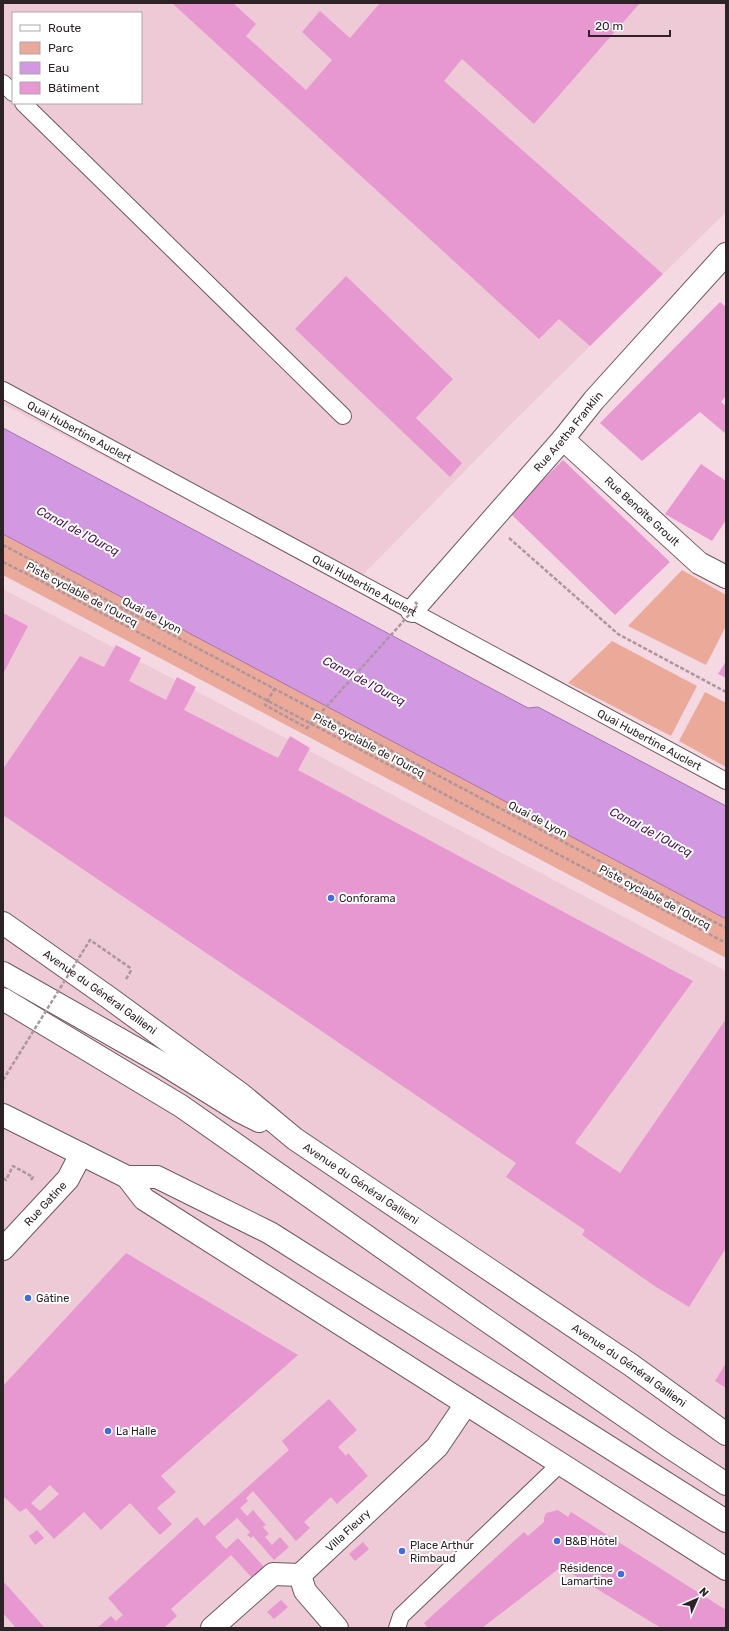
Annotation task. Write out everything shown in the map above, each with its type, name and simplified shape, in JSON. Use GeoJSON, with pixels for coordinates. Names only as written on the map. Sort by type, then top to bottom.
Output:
{"type":"FeatureCollection","features":[{"type":"Feature","properties":{"kind":"main road","name":"Rue Aretha Franklin"},"geometry":{"type":"LineString","coordinates":[[414,607],[491,522],[563,439],[594,400],[724,260]]}},
{"type":"Feature","properties":{"kind":"main road","name":"Rue Benoîte Groult"},"geometry":{"type":"LineString","coordinates":[[563,439],[699,563],[726,577]]}},
{"type":"Feature","properties":{"kind":"main road","name":"Avenue du Général Gallieni"},"geometry":{"type":"LineString","coordinates":[[3,923],[108,997],[242,1095],[296,1139],[631,1365],[726,1434]]}},
{"type":"Feature","properties":{"kind":"main road"},"geometry":{"type":"LineString","coordinates":[[3,973],[165,1065],[239,1111],[296,1139]]}},
{"type":"Feature","properties":{"kind":"main road"},"geometry":{"type":"LineString","coordinates":[[3,999],[181,1106],[480,1316],[668,1446],[726,1484]]}},
{"type":"Feature","properties":{"kind":"main road"},"geometry":{"type":"LineString","coordinates":[[3,1115],[127,1177],[144,1199],[726,1569]]}},
{"type":"Feature","properties":{"kind":"main road","name":"Rue Gatine"},"geometry":{"type":"LineString","coordinates":[[3,1248],[68,1179],[81,1154]]}},
{"type":"Feature","properties":{"kind":"main road"},"geometry":{"type":"LineString","coordinates":[[127,1177],[158,1177],[270,1232],[726,1521]]}},
{"type":"Feature","properties":{"kind":"main road","name":"Villa Fleury"},"geometry":{"type":"LineString","coordinates":[[300,1575],[437,1447],[466,1404]]}},
{"type":"Feature","properties":{"kind":"main road"},"geometry":{"type":"LineString","coordinates":[[212,1628],[274,1574],[300,1575],[305,1591],[337,1628]]}},
{"type":"Feature","properties":{"kind":"lane"},"geometry":{"type":"LineString","coordinates":[[3,83],[12,92]]}},
{"type":"Feature","properties":{"kind":"lane"},"geometry":{"type":"LineString","coordinates":[[24,104],[343,416]]}},
{"type":"Feature","properties":{"kind":"lane","name":"Quai Hubertine Auclert"},"geometry":{"type":"LineString","coordinates":[[3,390],[414,607],[726,781]]}},
{"type":"Feature","properties":{"kind":"lane"},"geometry":{"type":"LineString","coordinates":[[397,1628],[401,1616],[560,1464]]}},
{"type":"Feature","properties":{"kind":"path"},"geometry":{"type":"LineString","coordinates":[[491,522],[618,634],[726,692]]}},
{"type":"Feature","properties":{"kind":"path","name":"Quai de Lyon"},"geometry":{"type":"LineString","coordinates":[[3,546],[275,688],[726,928]]}},
{"type":"Feature","properties":{"kind":"path","name":"Piste cyclable de l'Ourcq"},"geometry":{"type":"LineString","coordinates":[[3,562],[726,943]]}},
{"type":"Feature","properties":{"kind":"path"},"geometry":{"type":"LineString","coordinates":[[275,688],[265,705],[308,728],[418,605],[414,607]]}},
{"type":"Feature","properties":{"kind":"path"},"geometry":{"type":"LineString","coordinates":[[3,1080],[90,940],[132,969],[124,982]]}},
{"type":"Feature","properties":{"kind":"path"},"geometry":{"type":"LineString","coordinates":[[5,1179],[13,1166],[33,1177],[27,1188],[45,1204]]}},
{"type":"Feature","properties":{"kind":"shaded area"},"geometry":{"type":"Polygon","coordinates":[[[3,3],[726,3],[726,212],[506,429],[352,586],[3,404],[3,3]]]}},
{"type":"Feature","properties":{"kind":"shaded area"},"geometry":{"type":"Polygon","coordinates":[[[3,589],[726,971],[726,1628],[3,1628],[3,589]]]}},
{"type":"Feature","properties":{"kind":"green space"},"geometry":{"type":"Polygon","coordinates":[[[3,534],[726,919],[726,958],[3,575],[3,534]]]}},
{"type":"Feature","properties":{"kind":"green space"},"geometry":{"type":"Polygon","coordinates":[[[682,570],[726,595],[726,626],[706,665],[628,626],[682,570]]]}},
{"type":"Feature","properties":{"kind":"green space"},"geometry":{"type":"Polygon","coordinates":[[[612,641],[697,686],[671,736],[568,683],[612,641]]]}},
{"type":"Feature","properties":{"kind":"green space"},"geometry":{"type":"Polygon","coordinates":[[[705,692],[726,703],[726,767],[679,741],[705,692]]]}},
{"type":"Feature","properties":{"kind":"water","name":"Canal de l'Ourcq"},"geometry":{"type":"Polygon","coordinates":[[[3,428],[528,708],[538,707],[726,806],[726,919],[3,534],[3,428]]]}},
{"type":"Feature","properties":{"kind":"building"},"geometry":{"type":"Polygon","coordinates":[[[172,3],[233,3],[256,24],[246,36],[306,90],[332,60],[302,32],[320,11],[350,38],[380,3],[640,3],[534,124],[462,59],[444,81],[663,274],[590,346],[559,319],[539,339],[172,3]]]}},
{"type":"Feature","properties":{"kind":"building"},"geometry":{"type":"Polygon","coordinates":[[[346,276],[453,379],[416,418],[462,463],[450,477],[295,329],[346,276]]]}},
{"type":"Feature","properties":{"kind":"building"},"geometry":{"type":"Polygon","coordinates":[[[720,302],[726,307],[726,396],[721,402],[726,406],[726,434],[700,412],[642,461],[600,423],[720,302]]]}},
{"type":"Feature","properties":{"kind":"building"},"geometry":{"type":"Polygon","coordinates":[[[563,460],[670,562],[615,615],[510,513],[563,460]]]}},
{"type":"Feature","properties":{"kind":"building"},"geometry":{"type":"Polygon","coordinates":[[[701,464],[726,481],[726,520],[712,541],[665,514],[701,464]]]}},
{"type":"Feature","properties":{"kind":"building"},"geometry":{"type":"Polygon","coordinates":[[[3,613],[28,626],[3,674],[3,613]]]}},
{"type":"Feature","properties":{"kind":"building","name":"Conforama"},"geometry":{"type":"Polygon","coordinates":[[[116,645],[141,658],[129,681],[166,700],[177,677],[196,687],[184,710],[278,758],[290,736],[310,748],[298,770],[693,981],[575,1143],[620,1173],[726,1019],[726,1248],[689,1307],[653,1285],[582,1235],[585,1230],[506,1177],[516,1163],[3,815],[3,769],[80,656],[104,667],[116,645]]]}},
{"type":"Feature","properties":{"kind":"building"},"geometry":{"type":"Polygon","coordinates":[[[726,661],[726,678],[718,674],[726,661]]]}},
{"type":"Feature","properties":{"kind":"building","name":"La Halle"},"geometry":{"type":"Polygon","coordinates":[[[126,1253],[298,1355],[161,1476],[176,1492],[157,1508],[172,1524],[160,1535],[130,1503],[101,1530],[84,1512],[54,1539],[26,1508],[20,1512],[3,1496],[3,1386],[126,1253]],[[50,1485],[31,1503],[40,1511],[59,1494],[50,1485]]]}},
{"type":"Feature","properties":{"kind":"building"},"geometry":{"type":"Polygon","coordinates":[[[726,1363],[726,1388],[715,1381],[726,1363]]]}},
{"type":"Feature","properties":{"kind":"building"},"geometry":{"type":"Polygon","coordinates":[[[329,1399],[357,1430],[338,1447],[346,1456],[348,1453],[368,1476],[337,1504],[331,1497],[304,1522],[310,1528],[296,1541],[253,1491],[246,1498],[248,1501],[240,1508],[247,1516],[253,1510],[266,1525],[263,1527],[269,1534],[265,1537],[272,1545],[280,1537],[289,1547],[274,1560],[253,1536],[251,1538],[247,1535],[250,1532],[237,1518],[215,1537],[226,1549],[238,1538],[265,1568],[253,1579],[231,1555],[171,1609],[177,1616],[164,1628],[97,1628],[111,1616],[116,1621],[123,1615],[108,1598],[197,1517],[204,1526],[289,1450],[282,1441],[329,1399]]]}},
{"type":"Feature","properties":{"kind":"building","name":"Résidence Lamartine"},"geometry":{"type":"Polygon","coordinates":[[[558,1510],[568,1517],[571,1512],[726,1610],[726,1628],[661,1628],[561,1567],[482,1628],[428,1628],[424,1623],[524,1532],[528,1536],[544,1522],[546,1513],[558,1510]]]}},
{"type":"Feature","properties":{"kind":"building"},"geometry":{"type":"Polygon","coordinates":[[[37,1530],[44,1538],[35,1545],[29,1536],[37,1530]]]}},
{"type":"Feature","properties":{"kind":"building"},"geometry":{"type":"Polygon","coordinates":[[[363,1542],[369,1549],[355,1561],[349,1554],[363,1542]]]}},
{"type":"Feature","properties":{"kind":"building"},"geometry":{"type":"Polygon","coordinates":[[[3,1581],[45,1628],[16,1628],[3,1613],[3,1581]]]}},
{"type":"Feature","properties":{"kind":"building"},"geometry":{"type":"Polygon","coordinates":[[[281,1600],[288,1607],[274,1619],[267,1612],[281,1600]]]}},
{"type":"Feature","properties":{"kind":"place","name":"Conforama"},"geometry":{"type":"Point","coordinates":[331,898]}},
{"type":"Feature","properties":{"kind":"place","name":"Gâtine"},"geometry":{"type":"Point","coordinates":[28,1298]}},
{"type":"Feature","properties":{"kind":"place","name":"La Halle"},"geometry":{"type":"Point","coordinates":[108,1431]}},
{"type":"Feature","properties":{"kind":"place","name":"B&B Hôtel"},"geometry":{"type":"Point","coordinates":[557,1541]}},
{"type":"Feature","properties":{"kind":"place","name":"Place Arthur Rimbaud"},"geometry":{"type":"Point","coordinates":[402,1551]}},
{"type":"Feature","properties":{"kind":"place","name":"Résidence Lamartine"},"geometry":{"type":"Point","coordinates":[621,1574]}}]}
